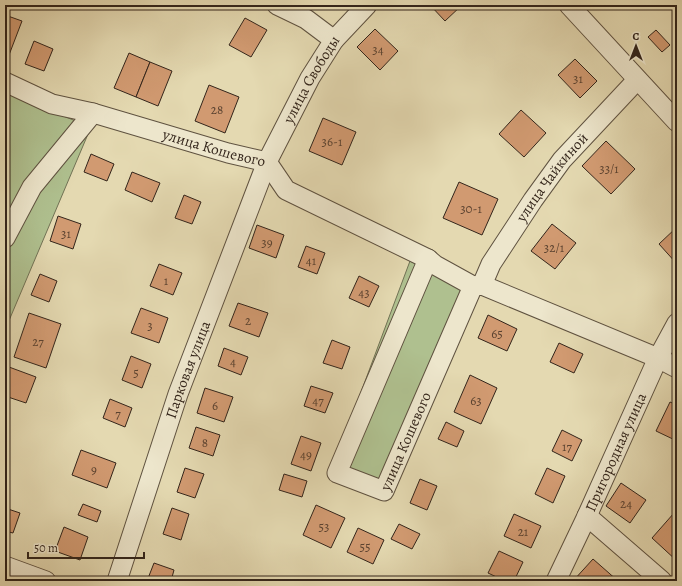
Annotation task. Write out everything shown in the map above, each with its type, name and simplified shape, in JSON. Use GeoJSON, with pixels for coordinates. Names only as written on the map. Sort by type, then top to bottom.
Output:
{"type":"FeatureCollection","features":[{"type":"Feature","properties":{"kind":"street"},"geometry":{"type":"LineString","coordinates":[[277,5],[306,19],[334,40]]}},
{"type":"Feature","properties":{"kind":"street","name":"улица Свободы"},"geometry":{"type":"LineString","coordinates":[[267,162],[310,78],[334,40],[367,5]]}},
{"type":"Feature","properties":{"kind":"street"},"geometry":{"type":"LineString","coordinates":[[568,5],[677,122]]}},
{"type":"Feature","properties":{"kind":"street","name":"улица Чайкиной"},"geometry":{"type":"LineString","coordinates":[[478,286],[533,200],[562,160],[637,80]]}},
{"type":"Feature","properties":{"kind":"street","name":"улица Кошевого"},"geometry":{"type":"LineString","coordinates":[[5,82],[52,104],[93,113],[228,154],[267,162],[286,190],[428,259],[435,265],[478,286],[658,358],[677,368]]}},
{"type":"Feature","properties":{"kind":"street"},"geometry":{"type":"LineString","coordinates":[[5,238],[32,187],[93,113]]}},
{"type":"Feature","properties":{"kind":"street","name":"Парковая улица"},"geometry":{"type":"LineString","coordinates":[[117,581],[178,394],[267,162]]}},
{"type":"Feature","properties":{"kind":"street","name":"улица Кошевого"},"geometry":{"type":"LineString","coordinates":[[428,259],[337,473],[384,491],[478,286]]}},
{"type":"Feature","properties":{"kind":"street","name":"Пригородная улица"},"geometry":{"type":"LineString","coordinates":[[556,581],[588,516],[658,358],[677,323]]}},
{"type":"Feature","properties":{"kind":"street"},"geometry":{"type":"LineString","coordinates":[[588,516],[662,581]]}},
{"type":"Feature","properties":{"kind":"street"},"geometry":{"type":"LineString","coordinates":[[5,566],[46,581]]}},
{"type":"Feature","properties":{"kind":"green space"},"geometry":{"type":"Polygon","coordinates":[[[5,93],[91,127],[5,330],[5,93]]]}},
{"type":"Feature","properties":{"kind":"green space"},"geometry":{"type":"Polygon","coordinates":[[[410,261],[478,294],[389,499],[330,475],[410,261]]]}},
{"type":"Feature","properties":{"kind":"building"},"geometry":{"type":"Polygon","coordinates":[[[430,5],[462,5],[445,21],[430,5]]]}},
{"type":"Feature","properties":{"kind":"building"},"geometry":{"type":"Polygon","coordinates":[[[5,15],[22,21],[9,55],[5,54],[5,15]]]}},
{"type":"Feature","properties":{"kind":"building"},"geometry":{"type":"Polygon","coordinates":[[[245,18],[267,30],[251,57],[229,45],[245,18]]]}},
{"type":"Feature","properties":{"kind":"building"},"geometry":{"type":"Polygon","coordinates":[[[375,29],[398,51],[380,70],[357,47],[375,29]]]}},
{"type":"Feature","properties":{"kind":"building"},"geometry":{"type":"Polygon","coordinates":[[[656,30],[670,45],[662,52],[648,37],[656,30]]]}},
{"type":"Feature","properties":{"kind":"building"},"geometry":{"type":"Polygon","coordinates":[[[34,41],[53,49],[44,71],[25,64],[34,41]]]}},
{"type":"Feature","properties":{"kind":"building"},"geometry":{"type":"Polygon","coordinates":[[[129,53],[150,62],[136,97],[114,88],[129,53]]]}},
{"type":"Feature","properties":{"kind":"building"},"geometry":{"type":"Polygon","coordinates":[[[575,59],[597,81],[580,98],[558,75],[575,59]]]}},
{"type":"Feature","properties":{"kind":"building"},"geometry":{"type":"Polygon","coordinates":[[[150,62],[172,71],[158,106],[136,97],[150,62]]]}},
{"type":"Feature","properties":{"kind":"building"},"geometry":{"type":"Polygon","coordinates":[[[209,85],[239,97],[225,133],[195,121],[209,85]]]}},
{"type":"Feature","properties":{"kind":"building"},"geometry":{"type":"Polygon","coordinates":[[[521,110],[546,133],[524,157],[499,134],[521,110]]]}},
{"type":"Feature","properties":{"kind":"building"},"geometry":{"type":"Polygon","coordinates":[[[323,118],[356,132],[342,165],[309,151],[323,118]]]}},
{"type":"Feature","properties":{"kind":"building"},"geometry":{"type":"Polygon","coordinates":[[[606,141],[635,169],[611,194],[582,166],[606,141]]]}},
{"type":"Feature","properties":{"kind":"building"},"geometry":{"type":"Polygon","coordinates":[[[91,154],[114,164],[107,181],[84,172],[91,154]]]}},
{"type":"Feature","properties":{"kind":"building"},"geometry":{"type":"Polygon","coordinates":[[[132,172],[160,183],[152,202],[125,190],[132,172]]]}},
{"type":"Feature","properties":{"kind":"building"},"geometry":{"type":"Polygon","coordinates":[[[459,182],[498,199],[482,235],[443,218],[459,182]]]}},
{"type":"Feature","properties":{"kind":"building"},"geometry":{"type":"Polygon","coordinates":[[[184,195],[201,202],[192,224],[175,218],[184,195]]]}},
{"type":"Feature","properties":{"kind":"building"},"geometry":{"type":"Polygon","coordinates":[[[58,216],[81,224],[73,249],[50,241],[58,216]]]}},
{"type":"Feature","properties":{"kind":"building"},"geometry":{"type":"Polygon","coordinates":[[[552,224],[576,243],[555,269],[531,251],[552,224]]]}},
{"type":"Feature","properties":{"kind":"building"},"geometry":{"type":"Polygon","coordinates":[[[257,225],[284,235],[276,258],[249,248],[257,225]]]}},
{"type":"Feature","properties":{"kind":"building"},"geometry":{"type":"Polygon","coordinates":[[[677,227],[677,264],[659,244],[677,227]]]}},
{"type":"Feature","properties":{"kind":"building"},"geometry":{"type":"Polygon","coordinates":[[[306,246],[325,253],[317,274],[298,267],[306,246]]]}},
{"type":"Feature","properties":{"kind":"building"},"geometry":{"type":"Polygon","coordinates":[[[159,264],[182,273],[173,295],[150,286],[159,264]]]}},
{"type":"Feature","properties":{"kind":"building"},"geometry":{"type":"Polygon","coordinates":[[[40,274],[57,281],[49,302],[31,295],[40,274]]]}},
{"type":"Feature","properties":{"kind":"building"},"geometry":{"type":"Polygon","coordinates":[[[359,276],[379,286],[369,307],[349,298],[359,276]]]}},
{"type":"Feature","properties":{"kind":"building"},"geometry":{"type":"Polygon","coordinates":[[[238,303],[268,313],[259,337],[229,326],[238,303]]]}},
{"type":"Feature","properties":{"kind":"building"},"geometry":{"type":"Polygon","coordinates":[[[141,308],[168,318],[159,343],[131,333],[141,308]]]}},
{"type":"Feature","properties":{"kind":"building"},"geometry":{"type":"Polygon","coordinates":[[[29,313],[61,324],[46,368],[14,357],[29,313]]]}},
{"type":"Feature","properties":{"kind":"building"},"geometry":{"type":"Polygon","coordinates":[[[488,315],[517,329],[507,351],[478,338],[488,315]]]}},
{"type":"Feature","properties":{"kind":"building"},"geometry":{"type":"Polygon","coordinates":[[[332,340],[350,347],[342,369],[323,363],[332,340]]]}},
{"type":"Feature","properties":{"kind":"building"},"geometry":{"type":"Polygon","coordinates":[[[559,343],[583,354],[574,373],[550,362],[559,343]]]}},
{"type":"Feature","properties":{"kind":"building"},"geometry":{"type":"Polygon","coordinates":[[[224,348],[248,357],[241,375],[218,366],[224,348]]]}},
{"type":"Feature","properties":{"kind":"building"},"geometry":{"type":"Polygon","coordinates":[[[131,356],[151,364],[142,388],[122,380],[131,356]]]}},
{"type":"Feature","properties":{"kind":"building"},"geometry":{"type":"Polygon","coordinates":[[[9,367],[36,377],[26,403],[5,396],[5,378],[9,367]]]}},
{"type":"Feature","properties":{"kind":"building"},"geometry":{"type":"Polygon","coordinates":[[[470,375],[497,388],[481,424],[454,412],[470,375]]]}},
{"type":"Feature","properties":{"kind":"building"},"geometry":{"type":"Polygon","coordinates":[[[311,386],[333,393],[325,413],[304,406],[311,386]]]}},
{"type":"Feature","properties":{"kind":"building"},"geometry":{"type":"Polygon","coordinates":[[[205,388],[233,397],[224,422],[197,413],[205,388]]]}},
{"type":"Feature","properties":{"kind":"building"},"geometry":{"type":"Polygon","coordinates":[[[110,399],[132,408],[125,427],[103,418],[110,399]]]}},
{"type":"Feature","properties":{"kind":"building"},"geometry":{"type":"Polygon","coordinates":[[[670,402],[677,405],[677,441],[656,431],[670,402]]]}},
{"type":"Feature","properties":{"kind":"building"},"geometry":{"type":"Polygon","coordinates":[[[446,422],[464,431],[457,447],[438,439],[446,422]]]}},
{"type":"Feature","properties":{"kind":"building"},"geometry":{"type":"Polygon","coordinates":[[[196,427],[220,435],[213,456],[189,448],[196,427]]]}},
{"type":"Feature","properties":{"kind":"building"},"geometry":{"type":"Polygon","coordinates":[[[562,430],[582,440],[572,461],[552,451],[562,430]]]}},
{"type":"Feature","properties":{"kind":"building"},"geometry":{"type":"Polygon","coordinates":[[[301,436],[321,443],[311,471],[291,464],[301,436]]]}},
{"type":"Feature","properties":{"kind":"building"},"geometry":{"type":"Polygon","coordinates":[[[81,450],[116,463],[107,488],[72,475],[81,450]]]}},
{"type":"Feature","properties":{"kind":"building"},"geometry":{"type":"Polygon","coordinates":[[[185,468],[204,474],[195,498],[177,492],[185,468]]]}},
{"type":"Feature","properties":{"kind":"building"},"geometry":{"type":"Polygon","coordinates":[[[547,468],[565,476],[553,503],[535,494],[547,468]]]}},
{"type":"Feature","properties":{"kind":"building"},"geometry":{"type":"Polygon","coordinates":[[[284,474],[307,481],[302,497],[279,490],[284,474]]]}},
{"type":"Feature","properties":{"kind":"building"},"geometry":{"type":"Polygon","coordinates":[[[420,479],[437,486],[427,510],[410,503],[420,479]]]}},
{"type":"Feature","properties":{"kind":"building"},"geometry":{"type":"Polygon","coordinates":[[[621,483],[646,500],[630,523],[606,506],[621,483]]]}},
{"type":"Feature","properties":{"kind":"building"},"geometry":{"type":"Polygon","coordinates":[[[83,504],[101,511],[97,522],[78,515],[83,504]]]}},
{"type":"Feature","properties":{"kind":"building"},"geometry":{"type":"Polygon","coordinates":[[[316,505],[345,518],[331,548],[303,535],[316,505]]]}},
{"type":"Feature","properties":{"kind":"building"},"geometry":{"type":"Polygon","coordinates":[[[5,508],[20,513],[13,533],[5,531],[5,508]]]}},
{"type":"Feature","properties":{"kind":"building"},"geometry":{"type":"Polygon","coordinates":[[[172,508],[189,514],[181,540],[163,534],[172,508]]]}},
{"type":"Feature","properties":{"kind":"building"},"geometry":{"type":"Polygon","coordinates":[[[674,513],[677,516],[677,561],[652,538],[674,513]]]}},
{"type":"Feature","properties":{"kind":"building"},"geometry":{"type":"Polygon","coordinates":[[[514,514],[541,526],[531,548],[504,536],[514,514]]]}},
{"type":"Feature","properties":{"kind":"building"},"geometry":{"type":"Polygon","coordinates":[[[399,524],[420,534],[412,549],[391,539],[399,524]]]}},
{"type":"Feature","properties":{"kind":"building"},"geometry":{"type":"Polygon","coordinates":[[[64,527],[88,537],[80,560],[55,551],[64,527]]]}},
{"type":"Feature","properties":{"kind":"building"},"geometry":{"type":"Polygon","coordinates":[[[358,528],[384,540],[373,564],[347,552],[358,528]]]}},
{"type":"Feature","properties":{"kind":"building"},"geometry":{"type":"Polygon","coordinates":[[[499,551],[523,562],[514,581],[505,581],[488,573],[499,551]]]}},
{"type":"Feature","properties":{"kind":"building"},"geometry":{"type":"Polygon","coordinates":[[[593,559],[618,581],[573,581],[593,559]]]}},
{"type":"Feature","properties":{"kind":"building"},"geometry":{"type":"Polygon","coordinates":[[[154,563],[174,570],[171,581],[147,581],[154,563]]]}}]}
